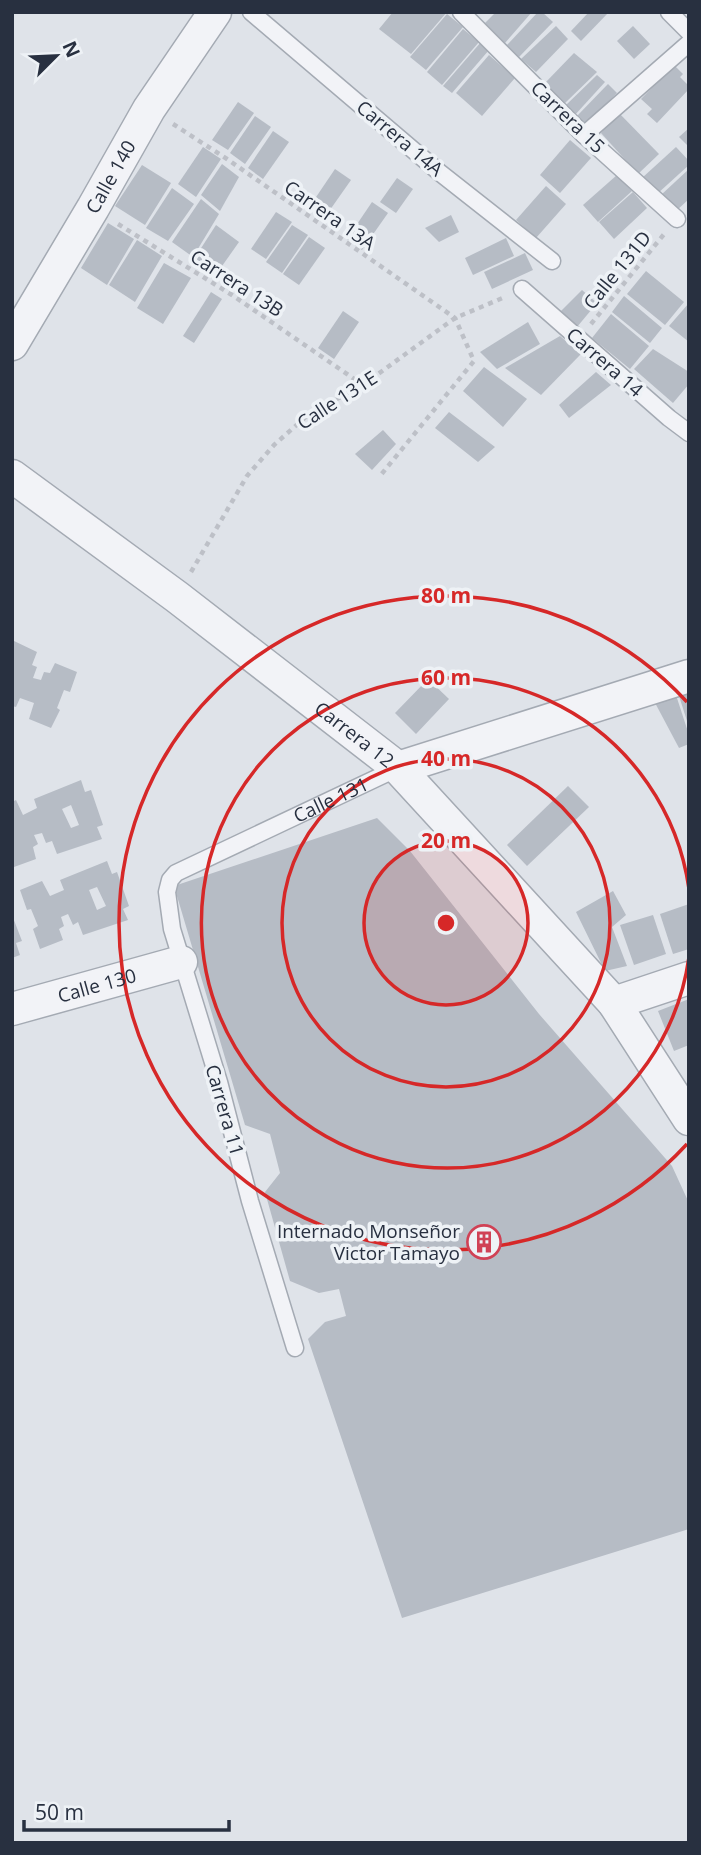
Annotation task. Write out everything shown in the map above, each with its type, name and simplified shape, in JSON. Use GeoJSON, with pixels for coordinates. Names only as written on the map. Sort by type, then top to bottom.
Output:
{"type":"FeatureCollection","features":[{"type":"Feature","properties":{"kind":"street","name":"Calle 140"},"geometry":{"type":"LineString","coordinates":[[12,344],[149,108],[215,12]]}},
{"type":"Feature","properties":{"kind":"street","name":"Carrera 12"},"geometry":{"type":"LineString","coordinates":[[12,476],[177,597],[398,768],[614,1003],[689,1119]]}},
{"type":"Feature","properties":{"kind":"street","name":"Calle 131"},"geometry":{"type":"LineString","coordinates":[[398,768],[689,676]]}},
{"type":"Feature","properties":{"kind":"street","name":"Calle 130"},"geometry":{"type":"LineString","coordinates":[[12,1009],[181,962]]}},
{"type":"Feature","properties":{"kind":"street"},"geometry":{"type":"LineString","coordinates":[[614,1003],[689,978]]}},
{"type":"Feature","properties":{"kind":"lane","name":"Carrera 14A"},"geometry":{"type":"LineString","coordinates":[[251,12],[439,172],[552,261]]}},
{"type":"Feature","properties":{"kind":"lane","name":"Carrera 15"},"geometry":{"type":"LineString","coordinates":[[461,12],[584,135],[677,219]]}},
{"type":"Feature","properties":{"kind":"lane"},"geometry":{"type":"LineString","coordinates":[[669,12],[689,32]]}},
{"type":"Feature","properties":{"kind":"lane"},"geometry":{"type":"LineString","coordinates":[[584,135],[689,43]]}},
{"type":"Feature","properties":{"kind":"lane","name":"Carrera 14"},"geometry":{"type":"LineString","coordinates":[[522,289],[669,418],[689,432]]}},
{"type":"Feature","properties":{"kind":"lane","name":"Calle 131"},"geometry":{"type":"LineString","coordinates":[[176,873],[398,768]]}},
{"type":"Feature","properties":{"kind":"lane","name":"Carrera 11"},"geometry":{"type":"LineString","coordinates":[[176,873],[170,880],[167,892],[172,929],[219,1082],[250,1201],[295,1349]]}},
{"type":"Feature","properties":{"kind":"path","name":"Carrera 13A"},"geometry":{"type":"LineString","coordinates":[[149,108],[228,159],[455,318]]}},
{"type":"Feature","properties":{"kind":"path","name":"Carrera 13B"},"geometry":{"type":"LineString","coordinates":[[93,208],[232,295],[363,385]]}},
{"type":"Feature","properties":{"kind":"path","name":"Calle 131D"},"geometry":{"type":"LineString","coordinates":[[579,339],[677,219]]}},
{"type":"Feature","properties":{"kind":"path","name":"Calle 131E"},"geometry":{"type":"LineString","coordinates":[[177,597],[247,476],[274,445],[309,414],[363,385],[455,318],[522,289]]}},
{"type":"Feature","properties":{"kind":"path"},"geometry":{"type":"LineString","coordinates":[[380,476],[474,361],[455,318]]}},
{"type":"Feature","properties":{"kind":"building"},"geometry":{"type":"Polygon","coordinates":[[[393,12],[447,12],[411,54],[379,29],[393,12]]]}},
{"type":"Feature","properties":{"kind":"building"},"geometry":{"type":"Polygon","coordinates":[[[496,12],[532,12],[505,43],[485,23],[496,12]]]}},
{"type":"Feature","properties":{"kind":"building"},"geometry":{"type":"Polygon","coordinates":[[[538,12],[542,12],[553,22],[519,57],[507,45],[538,12]]]}},
{"type":"Feature","properties":{"kind":"building"},"geometry":{"type":"Polygon","coordinates":[[[589,12],[609,12],[581,41],[571,31],[589,12]]]}},
{"type":"Feature","properties":{"kind":"building"},"geometry":{"type":"Polygon","coordinates":[[[447,14],[463,27],[426,70],[410,57],[447,14]]]}},
{"type":"Feature","properties":{"kind":"building"},"geometry":{"type":"Polygon","coordinates":[[[556,26],[568,39],[536,72],[521,59],[556,26]]]}},
{"type":"Feature","properties":{"kind":"building"},"geometry":{"type":"Polygon","coordinates":[[[633,26],[650,44],[634,59],[617,41],[633,26]]]}},
{"type":"Feature","properties":{"kind":"building"},"geometry":{"type":"Polygon","coordinates":[[[463,29],[479,42],[442,85],[427,72],[463,29]]]}},
{"type":"Feature","properties":{"kind":"building"},"geometry":{"type":"Polygon","coordinates":[[[481,42],[489,50],[452,93],[443,86],[481,42]]]}},
{"type":"Feature","properties":{"kind":"building"},"geometry":{"type":"Polygon","coordinates":[[[574,53],[597,72],[563,105],[545,83],[574,53]]]}},
{"type":"Feature","properties":{"kind":"building"},"geometry":{"type":"Polygon","coordinates":[[[489,55],[515,78],[482,116],[456,93],[489,55]]]}},
{"type":"Feature","properties":{"kind":"building"},"geometry":{"type":"Polygon","coordinates":[[[674,65],[683,74],[680,77],[689,89],[657,123],[647,114],[652,109],[641,99],[674,65]]]}},
{"type":"Feature","properties":{"kind":"building"},"geometry":{"type":"Polygon","coordinates":[[[597,75],[605,82],[574,116],[565,106],[597,75]]]}},
{"type":"Feature","properties":{"kind":"building"},"geometry":{"type":"Polygon","coordinates":[[[608,84],[617,93],[584,126],[576,117],[608,84]]]}},
{"type":"Feature","properties":{"kind":"building"},"geometry":{"type":"Polygon","coordinates":[[[238,102],[254,113],[228,150],[212,140],[238,102]]]}},
{"type":"Feature","properties":{"kind":"building"},"geometry":{"type":"Polygon","coordinates":[[[618,112],[659,154],[638,174],[601,133],[618,112]]]}},
{"type":"Feature","properties":{"kind":"building"},"geometry":{"type":"Polygon","coordinates":[[[255,116],[271,127],[245,164],[230,153],[255,116]]]}},
{"type":"Feature","properties":{"kind":"building"},"geometry":{"type":"Polygon","coordinates":[[[689,128],[689,147],[679,137],[689,128]]]}},
{"type":"Feature","properties":{"kind":"building"},"geometry":{"type":"Polygon","coordinates":[[[273,131],[289,142],[263,179],[248,168],[273,131]]]}},
{"type":"Feature","properties":{"kind":"building"},"geometry":{"type":"Polygon","coordinates":[[[570,140],[591,158],[560,193],[540,175],[570,140]]]}},
{"type":"Feature","properties":{"kind":"building"},"geometry":{"type":"Polygon","coordinates":[[[203,147],[221,159],[196,197],[178,184],[203,147]]]}},
{"type":"Feature","properties":{"kind":"building"},"geometry":{"type":"Polygon","coordinates":[[[676,147],[689,161],[689,165],[657,194],[642,178],[676,147]]]}},
{"type":"Feature","properties":{"kind":"building"},"geometry":{"type":"Polygon","coordinates":[[[222,164],[239,177],[220,211],[201,195],[222,164]]]}},
{"type":"Feature","properties":{"kind":"building"},"geometry":{"type":"Polygon","coordinates":[[[142,165],[171,183],[145,225],[115,206],[142,165]]]}},
{"type":"Feature","properties":{"kind":"building"},"geometry":{"type":"Polygon","coordinates":[[[335,169],[351,180],[325,217],[310,206],[335,169]]]}},
{"type":"Feature","properties":{"kind":"building"},"geometry":{"type":"Polygon","coordinates":[[[689,169],[689,199],[676,211],[661,195],[689,169]]]}},
{"type":"Feature","properties":{"kind":"building"},"geometry":{"type":"Polygon","coordinates":[[[617,175],[632,191],[598,222],[583,205],[617,175]]]}},
{"type":"Feature","properties":{"kind":"building"},"geometry":{"type":"Polygon","coordinates":[[[397,178],[413,189],[396,213],[380,202],[397,178]]]}},
{"type":"Feature","properties":{"kind":"building"},"geometry":{"type":"Polygon","coordinates":[[[546,186],[566,204],[536,238],[516,220],[546,186]]]}},
{"type":"Feature","properties":{"kind":"building"},"geometry":{"type":"Polygon","coordinates":[[[172,188],[194,204],[168,241],[146,228],[172,188]]]}},
{"type":"Feature","properties":{"kind":"building"},"geometry":{"type":"Polygon","coordinates":[[[633,192],[647,208],[614,239],[599,222],[633,192]]]}},
{"type":"Feature","properties":{"kind":"building"},"geometry":{"type":"Polygon","coordinates":[[[201,199],[219,214],[193,257],[172,242],[201,199]]]}},
{"type":"Feature","properties":{"kind":"building"},"geometry":{"type":"Polygon","coordinates":[[[372,202],[388,213],[362,250],[347,239],[372,202]]]}},
{"type":"Feature","properties":{"kind":"building"},"geometry":{"type":"Polygon","coordinates":[[[276,212],[292,222],[266,259],[251,249],[276,212]]]}},
{"type":"Feature","properties":{"kind":"building"},"geometry":{"type":"Polygon","coordinates":[[[451,215],[459,232],[439,242],[425,228],[451,215]]]}},
{"type":"Feature","properties":{"kind":"building"},"geometry":{"type":"Polygon","coordinates":[[[108,223],[134,239],[107,285],[81,268],[108,223]]]}},
{"type":"Feature","properties":{"kind":"building"},"geometry":{"type":"Polygon","coordinates":[[[216,225],[239,242],[215,276],[194,259],[216,225]]]}},
{"type":"Feature","properties":{"kind":"building"},"geometry":{"type":"Polygon","coordinates":[[[292,225],[308,235],[282,273],[266,262],[292,225]]]}},
{"type":"Feature","properties":{"kind":"building"},"geometry":{"type":"Polygon","coordinates":[[[309,237],[325,248],[299,285],[283,274],[309,237]]]}},
{"type":"Feature","properties":{"kind":"building"},"geometry":{"type":"Polygon","coordinates":[[[506,238],[514,256],[473,275],[465,258],[506,238]]]}},
{"type":"Feature","properties":{"kind":"building"},"geometry":{"type":"Polygon","coordinates":[[[137,240],[162,256],[135,302],[109,285],[137,240]]]}},
{"type":"Feature","properties":{"kind":"building"},"geometry":{"type":"Polygon","coordinates":[[[525,253],[533,270],[492,289],[484,272],[525,253]]]}},
{"type":"Feature","properties":{"kind":"building"},"geometry":{"type":"Polygon","coordinates":[[[164,263],[191,278],[163,324],[137,308],[164,263]]]}},
{"type":"Feature","properties":{"kind":"building"},"geometry":{"type":"Polygon","coordinates":[[[646,271],[684,302],[665,325],[627,294],[646,271]]]}},
{"type":"Feature","properties":{"kind":"building"},"geometry":{"type":"Polygon","coordinates":[[[582,290],[597,303],[577,327],[559,313],[582,290]]]}},
{"type":"Feature","properties":{"kind":"building"},"geometry":{"type":"Polygon","coordinates":[[[211,292],[222,299],[194,343],[183,336],[211,292]]]}},
{"type":"Feature","properties":{"kind":"building"},"geometry":{"type":"Polygon","coordinates":[[[624,296],[662,328],[650,343],[612,312],[624,296]]]}},
{"type":"Feature","properties":{"kind":"building"},"geometry":{"type":"Polygon","coordinates":[[[689,303],[689,342],[669,326],[689,303]]]}},
{"type":"Feature","properties":{"kind":"building"},"geometry":{"type":"Polygon","coordinates":[[[343,311],[359,322],[334,359],[318,348],[343,311]]]}},
{"type":"Feature","properties":{"kind":"building"},"geometry":{"type":"Polygon","coordinates":[[[611,314],[649,346],[630,369],[592,338],[611,314]]]}},
{"type":"Feature","properties":{"kind":"building"},"geometry":{"type":"Polygon","coordinates":[[[528,322],[540,344],[497,369],[480,352],[528,322]]]}},
{"type":"Feature","properties":{"kind":"building"},"geometry":{"type":"Polygon","coordinates":[[[560,336],[581,354],[541,395],[505,368],[560,336]]]}},
{"type":"Feature","properties":{"kind":"building"},"geometry":{"type":"Polygon","coordinates":[[[653,349],[689,372],[689,384],[673,403],[634,369],[653,349]]]}},
{"type":"Feature","properties":{"kind":"building"},"geometry":{"type":"Polygon","coordinates":[[[484,367],[527,399],[503,427],[463,391],[484,367]]]}},
{"type":"Feature","properties":{"kind":"building"},"geometry":{"type":"Polygon","coordinates":[[[596,372],[611,385],[569,418],[559,405],[596,372]]]}},
{"type":"Feature","properties":{"kind":"building"},"geometry":{"type":"Polygon","coordinates":[[[449,412],[495,447],[478,462],[435,428],[449,412]]]}},
{"type":"Feature","properties":{"kind":"building"},"geometry":{"type":"Polygon","coordinates":[[[383,430],[396,444],[372,470],[355,454],[383,430]]]}},
{"type":"Feature","properties":{"kind":"building"},"geometry":{"type":"Polygon","coordinates":[[[12,640],[37,652],[32,665],[37,667],[33,678],[41,680],[44,672],[50,673],[55,663],[77,672],[70,692],[64,690],[57,708],[60,710],[51,728],[29,719],[34,703],[20,698],[16,707],[12,706],[12,640]]]}},
{"type":"Feature","properties":{"kind":"building"},"geometry":{"type":"Polygon","coordinates":[[[428,679],[449,699],[416,734],[395,713],[428,679]]]}},
{"type":"Feature","properties":{"kind":"building"},"geometry":{"type":"Polygon","coordinates":[[[675,692],[689,735],[689,744],[679,748],[653,699],[675,692]]]}},
{"type":"Feature","properties":{"kind":"building"},"geometry":{"type":"Polygon","coordinates":[[[689,693],[689,724],[688,724],[679,696],[689,693]]]}},
{"type":"Feature","properties":{"kind":"building"},"geometry":{"type":"Polygon","coordinates":[[[81,780],[85,792],[91,790],[103,825],[97,827],[102,839],[57,854],[52,841],[46,843],[42,833],[34,835],[38,844],[33,847],[36,859],[14,867],[12,802],[16,800],[23,815],[37,808],[34,799],[81,780]],[[71,805],[62,809],[71,828],[79,825],[71,805]]]}},
{"type":"Feature","properties":{"kind":"building"},"geometry":{"type":"Polygon","coordinates":[[[568,786],[589,807],[527,866],[507,845],[568,786]]]}},
{"type":"Feature","properties":{"kind":"building","name":"Internado Monseñor Victor Tamayo"},"geometry":{"type":"Polygon","coordinates":[[[377,818],[410,851],[539,1014],[672,1166],[689,1203],[689,1529],[402,1618],[308,1339],[325,1322],[346,1316],[339,1289],[319,1293],[290,1281],[265,1192],[280,1173],[270,1134],[245,1125],[174,886],[377,818]]]}},
{"type":"Feature","properties":{"kind":"building"},"geometry":{"type":"Polygon","coordinates":[[[107,861],[112,874],[117,872],[129,906],[123,909],[128,920],[83,935],[78,922],[73,925],[68,914],[61,917],[64,926],[59,929],[63,940],[40,949],[33,929],[38,926],[31,909],[27,910],[20,890],[42,881],[50,896],[64,890],[60,880],[107,861]],[[97,887],[89,890],[97,910],[106,906],[97,887]]]}},
{"type":"Feature","properties":{"kind":"building"},"geometry":{"type":"Polygon","coordinates":[[[613,891],[626,915],[612,927],[627,966],[605,971],[576,912],[613,891]]]}},
{"type":"Feature","properties":{"kind":"building"},"geometry":{"type":"Polygon","coordinates":[[[689,904],[689,949],[673,954],[660,914],[689,904]]]}},
{"type":"Feature","properties":{"kind":"building"},"geometry":{"type":"Polygon","coordinates":[[[12,915],[22,941],[16,943],[20,955],[12,958],[12,915]]]}},
{"type":"Feature","properties":{"kind":"building"},"geometry":{"type":"Polygon","coordinates":[[[653,915],[666,954],[634,965],[620,925],[653,915]]]}},
{"type":"Feature","properties":{"kind":"building"},"geometry":{"type":"Polygon","coordinates":[[[689,999],[689,1045],[674,1051],[658,1011],[689,999]]]}},
{"type":"Feature","properties":{"kind":"place","name":"Internado Monseñor Victor Tamayo"},"geometry":{"type":"Point","coordinates":[484,1242]}}]}
